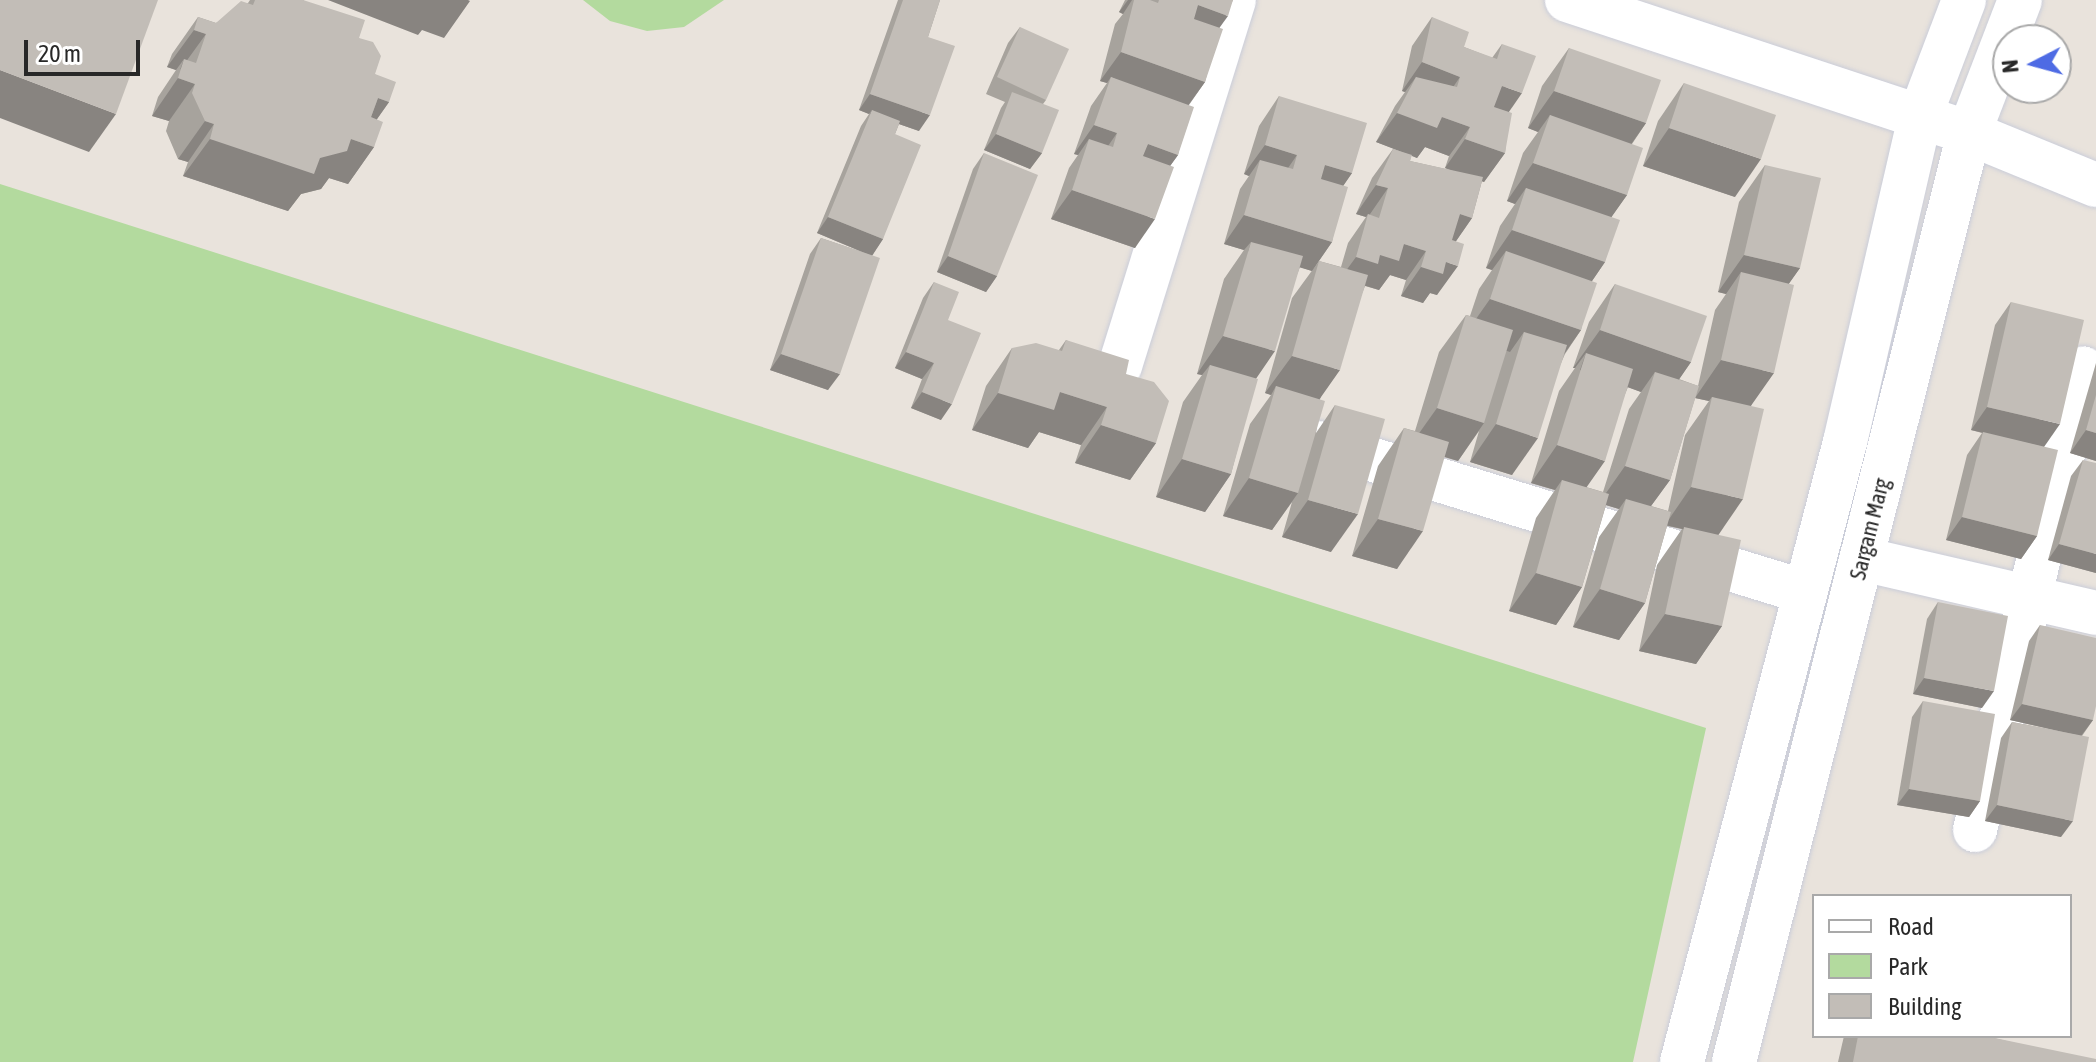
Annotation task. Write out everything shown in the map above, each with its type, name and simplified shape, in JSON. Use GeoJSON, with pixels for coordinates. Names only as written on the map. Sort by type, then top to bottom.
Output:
{"type":"FeatureCollection","features":[{"type":"Feature","properties":{"kind":"street"},"geometry":{"type":"LineString","coordinates":[[1120,366],[1234,0]]}},
{"type":"Feature","properties":{"kind":"street"},"geometry":{"type":"LineString","coordinates":[[1567,0],[1969,133],[2096,185]]}},
{"type":"Feature","properties":{"kind":"street","name":"Sargam Marg"},"geometry":{"type":"LineString","coordinates":[[1682,1062],[1805,592],[1920,116],[1964,0]]}},
{"type":"Feature","properties":{"kind":"street","name":"Sargam Marg"},"geometry":{"type":"LineString","coordinates":[[1734,1062],[1969,133],[2020,0]]}},
{"type":"Feature","properties":{"kind":"street"},"geometry":{"type":"LineString","coordinates":[[1975,830],[2083,368]]}},
{"type":"Feature","properties":{"kind":"street"},"geometry":{"type":"LineString","coordinates":[[1300,437],[1805,592]]}},
{"type":"Feature","properties":{"kind":"street"},"geometry":{"type":"LineString","coordinates":[[1862,559],[2096,613]]}},
{"type":"Feature","properties":{"kind":"green space"},"geometry":{"type":"Polygon","coordinates":[[[583,0],[724,0],[684,27],[647,31],[610,21],[583,0]]]}},
{"type":"Feature","properties":{"kind":"green space"},"geometry":{"type":"Polygon","coordinates":[[[0,184],[1706,728],[1633,1062],[0,1062],[0,184]]]}},
{"type":"Feature","properties":{"kind":"building"},"geometry":{"type":"Polygon","coordinates":[[[0,0],[158,0],[116,114],[0,70],[0,0]]]}},
{"type":"Feature","properties":{"kind":"building"},"geometry":{"type":"Polygon","coordinates":[[[255,0],[303,0],[365,20],[359,38],[373,42],[381,56],[375,74],[396,82],[389,102],[378,98],[371,117],[383,122],[374,147],[351,139],[347,151],[320,158],[314,174],[210,139],[214,124],[205,121],[192,93],[195,84],[178,78],[184,59],[196,63],[206,34],[194,30],[198,17],[216,23],[241,1],[253,5],[255,0]]]}},
{"type":"Feature","properties":{"kind":"building"},"geometry":{"type":"Polygon","coordinates":[[[903,0],[940,0],[928,37],[955,46],[930,115],[870,94],[903,0]]]}},
{"type":"Feature","properties":{"kind":"building"},"geometry":{"type":"Polygon","coordinates":[[[1134,0],[1158,3],[1159,0],[1233,0],[1228,16],[1198,5],[1194,19],[1223,29],[1205,82],[1121,52],[1134,0]]]}},
{"type":"Feature","properties":{"kind":"building"},"geometry":{"type":"Polygon","coordinates":[[[1432,17],[1469,32],[1464,47],[1497,59],[1502,44],[1536,56],[1522,93],[1502,86],[1494,107],[1512,113],[1505,153],[1465,139],[1470,127],[1442,117],[1437,128],[1397,113],[1416,77],[1457,87],[1460,77],[1422,62],[1432,17]]]}},
{"type":"Feature","properties":{"kind":"building"},"geometry":{"type":"Polygon","coordinates":[[[1020,27],[1069,49],[1046,100],[997,77],[1020,27]]]}},
{"type":"Feature","properties":{"kind":"building"},"geometry":{"type":"Polygon","coordinates":[[[1569,48],[1661,80],[1646,123],[1554,91],[1569,48]]]}},
{"type":"Feature","properties":{"kind":"building"},"geometry":{"type":"Polygon","coordinates":[[[1111,77],[1194,107],[1178,155],[1148,144],[1143,156],[1174,167],[1155,219],[1072,190],[1089,139],[1113,147],[1117,133],[1094,125],[1111,77]]]}},
{"type":"Feature","properties":{"kind":"building"},"geometry":{"type":"Polygon","coordinates":[[[1684,83],[1776,115],[1761,159],[1669,128],[1684,83]]]}},
{"type":"Feature","properties":{"kind":"building"},"geometry":{"type":"Polygon","coordinates":[[[1012,92],[1059,110],[1042,153],[996,134],[1012,92]]]}},
{"type":"Feature","properties":{"kind":"building"},"geometry":{"type":"Polygon","coordinates":[[[1279,96],[1367,123],[1352,173],[1325,165],[1321,179],[1348,187],[1332,242],[1244,215],[1260,160],[1293,169],[1297,155],[1265,145],[1279,96]]]}},
{"type":"Feature","properties":{"kind":"building"},"geometry":{"type":"Polygon","coordinates":[[[872,110],[900,121],[895,134],[921,145],[883,239],[828,217],[872,110]]]}},
{"type":"Feature","properties":{"kind":"building"},"geometry":{"type":"Polygon","coordinates":[[[1550,115],[1643,148],[1627,195],[1533,163],[1550,115]]]}},
{"type":"Feature","properties":{"kind":"building"},"geometry":{"type":"Polygon","coordinates":[[[1393,149],[1412,155],[1410,161],[1483,177],[1472,218],[1460,214],[1452,240],[1464,244],[1458,266],[1446,262],[1443,274],[1421,267],[1426,251],[1404,244],[1399,261],[1380,255],[1378,264],[1356,257],[1368,214],[1379,218],[1388,188],[1376,185],[1393,149]]]}},
{"type":"Feature","properties":{"kind":"building"},"geometry":{"type":"Polygon","coordinates":[[[984,153],[1038,175],[997,276],[948,256],[984,153]]]}},
{"type":"Feature","properties":{"kind":"building"},"geometry":{"type":"Polygon","coordinates":[[[1765,165],[1821,178],[1800,268],[1744,255],[1765,165]]]}},
{"type":"Feature","properties":{"kind":"building"},"geometry":{"type":"Polygon","coordinates":[[[1526,188],[1620,220],[1605,262],[1512,230],[1526,188]]]}},
{"type":"Feature","properties":{"kind":"building"},"geometry":{"type":"Polygon","coordinates":[[[821,238],[880,258],[840,374],[781,354],[821,238]]]}},
{"type":"Feature","properties":{"kind":"building"},"geometry":{"type":"Polygon","coordinates":[[[1251,242],[1303,256],[1275,351],[1223,336],[1251,242]]]}},
{"type":"Feature","properties":{"kind":"building"},"geometry":{"type":"Polygon","coordinates":[[[1506,251],[1597,283],[1581,330],[1490,299],[1506,251]]]}},
{"type":"Feature","properties":{"kind":"building"},"geometry":{"type":"Polygon","coordinates":[[[1319,261],[1368,275],[1340,370],[1292,356],[1319,261]]]}},
{"type":"Feature","properties":{"kind":"building"},"geometry":{"type":"Polygon","coordinates":[[[1741,272],[1794,285],[1774,373],[1721,360],[1741,272]]]}},
{"type":"Feature","properties":{"kind":"building"},"geometry":{"type":"Polygon","coordinates":[[[934,282],[959,292],[948,320],[981,333],[952,404],[922,392],[934,363],[906,352],[934,282]]]}},
{"type":"Feature","properties":{"kind":"building"},"geometry":{"type":"Polygon","coordinates":[[[1615,284],[1707,316],[1691,362],[1600,330],[1615,284]]]}},
{"type":"Feature","properties":{"kind":"building"},"geometry":{"type":"Polygon","coordinates":[[[2011,302],[2084,320],[2060,424],[1987,407],[2011,302]]]}},
{"type":"Feature","properties":{"kind":"building"},"geometry":{"type":"Polygon","coordinates":[[[1466,315],[1513,330],[1484,423],[1437,408],[1466,315]]]}},
{"type":"Feature","properties":{"kind":"building"},"geometry":{"type":"Polygon","coordinates":[[[1524,332],[1567,345],[1538,438],[1496,424],[1524,332]]]}},
{"type":"Feature","properties":{"kind":"building"},"geometry":{"type":"Polygon","coordinates":[[[1066,340],[1129,360],[1126,374],[1154,382],[1169,401],[1156,443],[1101,425],[1107,407],[1060,392],[1054,410],[998,393],[1012,348],[1036,343],[1062,351],[1066,340]]]}},
{"type":"Feature","properties":{"kind":"building"},"geometry":{"type":"Polygon","coordinates":[[[1586,353],[1633,369],[1605,461],[1557,445],[1586,353]]]}},
{"type":"Feature","properties":{"kind":"building"},"geometry":{"type":"Polygon","coordinates":[[[1210,365],[1258,379],[1231,474],[1182,459],[1210,365]]]}},
{"type":"Feature","properties":{"kind":"building"},"geometry":{"type":"Polygon","coordinates":[[[1655,372],[1699,386],[1670,480],[1625,466],[1655,372]]]}},
{"type":"Feature","properties":{"kind":"building"},"geometry":{"type":"Polygon","coordinates":[[[1276,386],[1325,401],[1298,493],[1249,478],[1276,386]]]}},
{"type":"Feature","properties":{"kind":"building"},"geometry":{"type":"Polygon","coordinates":[[[2096,395],[2096,433],[2086,430],[2096,395]]]}},
{"type":"Feature","properties":{"kind":"building"},"geometry":{"type":"Polygon","coordinates":[[[1712,397],[1764,409],[1743,499],[1691,487],[1712,397]]]}},
{"type":"Feature","properties":{"kind":"building"},"geometry":{"type":"Polygon","coordinates":[[[1335,405],[1385,419],[1358,514],[1308,500],[1335,405]]]}},
{"type":"Feature","properties":{"kind":"building"},"geometry":{"type":"Polygon","coordinates":[[[1404,428],[1449,442],[1423,531],[1378,519],[1404,428]]]}},
{"type":"Feature","properties":{"kind":"building"},"geometry":{"type":"Polygon","coordinates":[[[1983,432],[2058,450],[2037,536],[1962,517],[1983,432]]]}},
{"type":"Feature","properties":{"kind":"building"},"geometry":{"type":"Polygon","coordinates":[[[2083,460],[2096,463],[2096,554],[2059,544],[2083,460]]]}},
{"type":"Feature","properties":{"kind":"building"},"geometry":{"type":"Polygon","coordinates":[[[1562,480],[1609,494],[1582,587],[1536,573],[1562,480]]]}},
{"type":"Feature","properties":{"kind":"building"},"geometry":{"type":"Polygon","coordinates":[[[1626,499],[1671,512],[1645,603],[1600,589],[1626,499]]]}},
{"type":"Feature","properties":{"kind":"building"},"geometry":{"type":"Polygon","coordinates":[[[1684,527],[1741,540],[1722,626],[1665,614],[1684,527]]]}},
{"type":"Feature","properties":{"kind":"building"},"geometry":{"type":"Polygon","coordinates":[[[1938,602],[2008,616],[1994,691],[1924,678],[1938,602]]]}},
{"type":"Feature","properties":{"kind":"building"},"geometry":{"type":"Polygon","coordinates":[[[2040,625],[2096,638],[2096,706],[2093,720],[2022,704],[2040,625]]]}},
{"type":"Feature","properties":{"kind":"building"},"geometry":{"type":"Polygon","coordinates":[[[1923,701],[1995,714],[1980,801],[1909,789],[1923,701]]]}},
{"type":"Feature","properties":{"kind":"building"},"geometry":{"type":"Polygon","coordinates":[[[2012,722],[2089,737],[2073,821],[1997,805],[2012,722]]]}},
{"type":"Feature","properties":{"kind":"building"},"geometry":{"type":"Polygon","coordinates":[[[1858,1038],[1995,1038],[2096,1059],[2096,1062],[1853,1062],[1858,1038]]]}}]}
